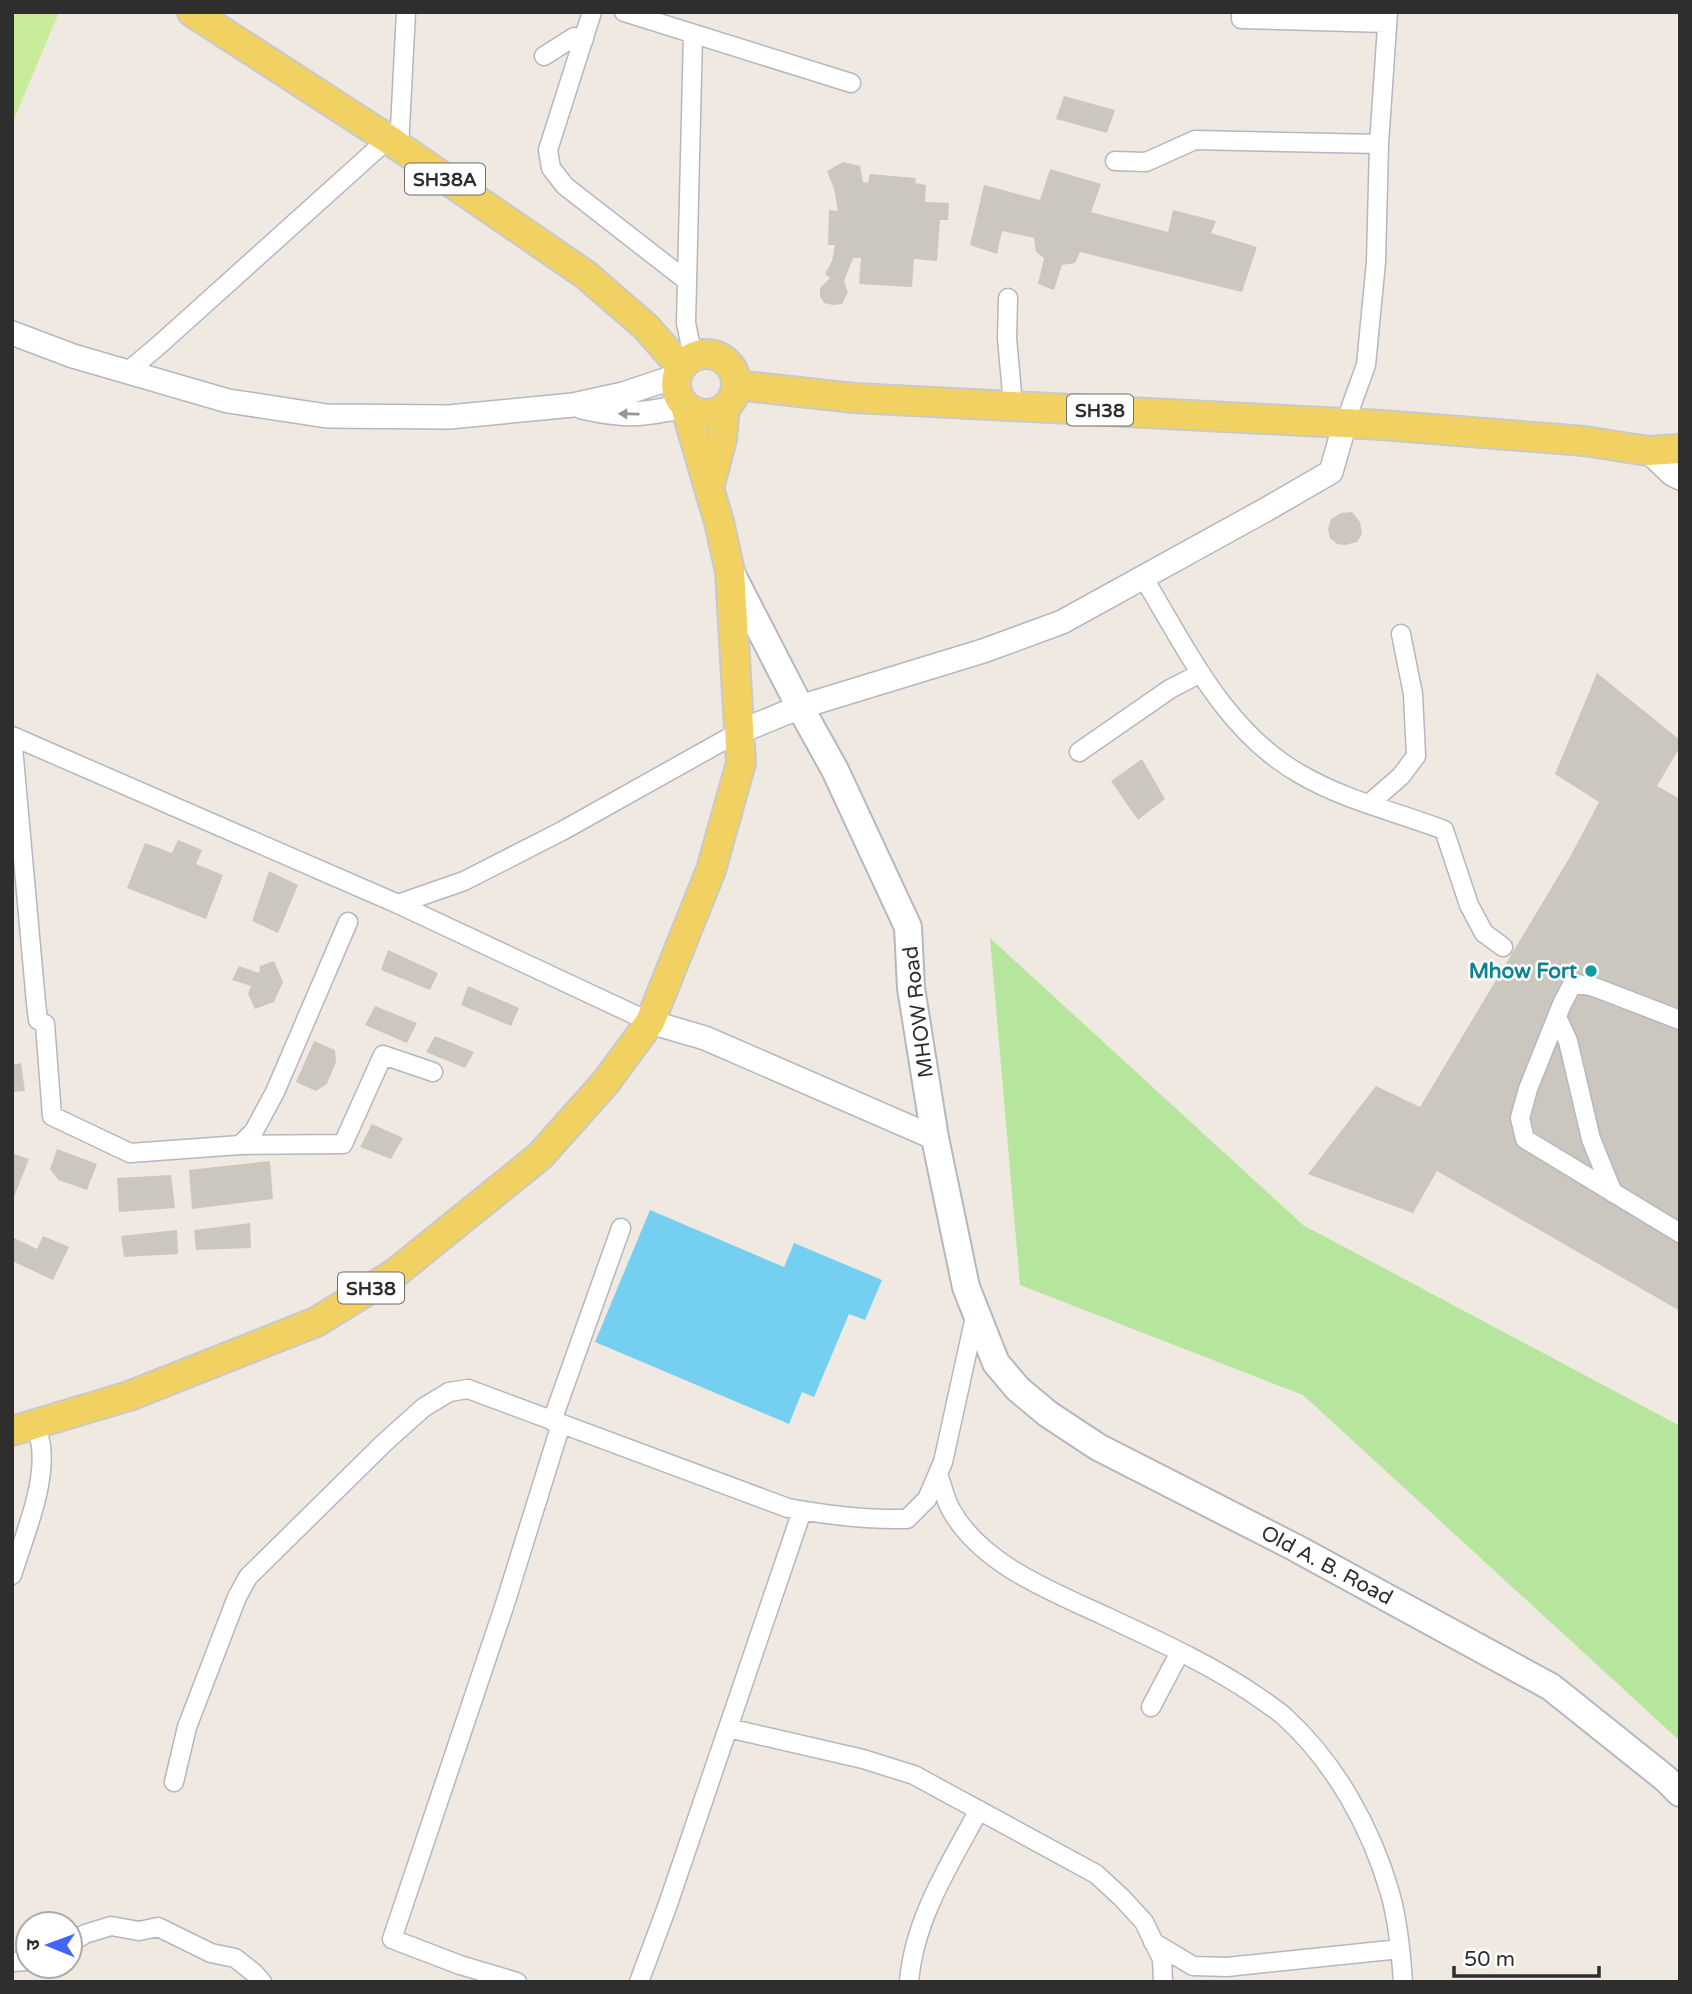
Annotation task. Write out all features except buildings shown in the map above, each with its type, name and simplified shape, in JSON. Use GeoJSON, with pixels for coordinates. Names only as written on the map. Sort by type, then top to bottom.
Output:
{"type":"FeatureCollection","features":[{"type":"Feature","properties":{"kind":"main road","name":"SH38A"},"geometry":{"type":"LineString","coordinates":[[192,12],[393,143],[586,275],[646,327],[684,367]]}},
{"type":"Feature","properties":{"kind":"main road"},"geometry":{"type":"LineString","coordinates":[[684,367],[703,354],[713,354],[723,358],[735,375],[709,488]]}},
{"type":"Feature","properties":{"kind":"main road","name":"SH38"},"geometry":{"type":"LineString","coordinates":[[24,1428],[129,1396],[316,1322],[394,1274],[540,1156],[606,1082],[650,1022],[711,870],[741,763],[730,571],[719,522],[685,406],[677,392],[684,367]]}},
{"type":"Feature","properties":{"kind":"main road","name":"SH38"},"geometry":{"type":"LineString","coordinates":[[685,406],[693,411],[710,414],[731,396],[854,398],[1345,423],[1584,441],[1648,451],[1680,449]]}},
{"type":"Feature","properties":{"kind":"main road","name":"MHOW Road"},"geometry":{"type":"LineString","coordinates":[[730,571],[835,769],[908,928],[911,988],[935,1139],[966,1287],[980,1324]]}},
{"type":"Feature","properties":{"kind":"main road","name":"Old A. B. Road"},"geometry":{"type":"LineString","coordinates":[[980,1324],[996,1363],[1018,1389],[1048,1414],[1088,1440],[1294,1546],[1551,1687],[1680,1793]]}},
{"type":"Feature","properties":{"kind":"street"},"geometry":{"type":"LineString","coordinates":[[127,372],[393,143],[406,12]]}},
{"type":"Feature","properties":{"kind":"street"},"geometry":{"type":"LineString","coordinates":[[592,12],[548,150],[551,168],[565,186],[687,281]]}},
{"type":"Feature","properties":{"kind":"street"},"geometry":{"type":"LineString","coordinates":[[624,12],[851,83]]}},
{"type":"Feature","properties":{"kind":"street"},"geometry":{"type":"LineString","coordinates":[[398,904],[464,881],[562,831],[739,732],[800,707],[983,651],[1062,622],[1331,472],[1366,365],[1376,262],[1379,144],[1388,18],[1241,19],[1241,12]]}},
{"type":"Feature","properties":{"kind":"street"},"geometry":{"type":"LineString","coordinates":[[12,333],[73,356],[228,401],[327,416],[449,417],[573,405],[623,394],[684,367],[692,34]]}},
{"type":"Feature","properties":{"kind":"street"},"geometry":{"type":"LineString","coordinates":[[544,56],[574,37],[584,38]]}},
{"type":"Feature","properties":{"kind":"street"},"geometry":{"type":"LineString","coordinates":[[1115,161],[1146,162],[1195,141],[1379,144]]}},
{"type":"Feature","properties":{"kind":"street"},"geometry":{"type":"LineString","coordinates":[[1008,298],[1007,338],[1013,405]]}},
{"type":"Feature","properties":{"kind":"street"},"geometry":{"type":"LineString","coordinates":[[573,405],[612,414],[645,414],[685,406]]}},
{"type":"Feature","properties":{"kind":"street"},"geometry":{"type":"LineString","coordinates":[[1648,451],[1672,474],[1680,478]]}},
{"type":"Feature","properties":{"kind":"street"},"geometry":{"type":"LineString","coordinates":[[1143,577],[1210,688],[1238,724],[1268,753],[1301,775],[1344,794],[1444,830],[1469,905],[1483,933],[1503,947]]}},
{"type":"Feature","properties":{"kind":"street"},"geometry":{"type":"LineString","coordinates":[[1370,803],[1401,776],[1416,755],[1413,694],[1401,634]]}},
{"type":"Feature","properties":{"kind":"street"},"geometry":{"type":"LineString","coordinates":[[1079,752],[1170,690],[1201,673]]}},
{"type":"Feature","properties":{"kind":"street"},"geometry":{"type":"LineString","coordinates":[[433,1072],[383,1055],[343,1144],[240,1145],[130,1153],[52,1116],[46,1024],[38,1020],[36,1003],[12,736],[398,904],[650,1022],[705,1038],[935,1139]]}},
{"type":"Feature","properties":{"kind":"street"},"geometry":{"type":"LineString","coordinates":[[240,1145],[254,1131],[275,1092],[348,922]]}},
{"type":"Feature","properties":{"kind":"street"},"geometry":{"type":"LineString","coordinates":[[1680,1020],[1594,986],[1573,984],[1528,1089],[1520,1118],[1525,1139],[1680,1233]]}},
{"type":"Feature","properties":{"kind":"street"},"geometry":{"type":"LineString","coordinates":[[1557,1017],[1568,1041],[1591,1139],[1613,1193]]}},
{"type":"Feature","properties":{"kind":"street"},"geometry":{"type":"LineString","coordinates":[[517,1982],[460,1965],[392,1939],[505,1607],[556,1423],[621,1228]]}},
{"type":"Feature","properties":{"kind":"street"},"geometry":{"type":"LineString","coordinates":[[174,1782],[187,1727],[237,1597],[248,1577],[384,1443],[423,1408],[449,1392],[468,1389],[763,1501],[788,1508],[844,1516],[907,1519],[927,1499],[943,1462],[980,1324]]}},
{"type":"Feature","properties":{"kind":"street"},"geometry":{"type":"LineString","coordinates":[[12,1575],[35,1502],[40,1470],[41,1445],[24,1428]]}},
{"type":"Feature","properties":{"kind":"street"},"geometry":{"type":"LineString","coordinates":[[938,1474],[949,1507],[984,1549],[1039,1585],[1233,1680],[1283,1716],[1325,1761],[1361,1822],[1380,1864],[1390,1894],[1403,1982]]}},
{"type":"Feature","properties":{"kind":"street"},"geometry":{"type":"LineString","coordinates":[[639,1982],[802,1511]]}},
{"type":"Feature","properties":{"kind":"street"},"geometry":{"type":"LineString","coordinates":[[1151,1707],[1180,1652]]}},
{"type":"Feature","properties":{"kind":"street"},"geometry":{"type":"LineString","coordinates":[[728,1728],[863,1759],[914,1775],[1096,1874],[1144,1922],[1161,1959],[1163,1982]]}},
{"type":"Feature","properties":{"kind":"street"},"geometry":{"type":"LineString","coordinates":[[909,1982],[921,1924],[979,1810]]}},
{"type":"Feature","properties":{"kind":"street"},"geometry":{"type":"LineString","coordinates":[[84,1935],[111,1927],[139,1931],[158,1927],[211,1953],[235,1958],[262,1982]]}},
{"type":"Feature","properties":{"kind":"street"},"geometry":{"type":"LineString","coordinates":[[1153,1942],[1193,1966],[1227,1966],[1400,1949]]}},
{"type":"Feature","properties":{"kind":"green space"},"geometry":{"type":"Polygon","coordinates":[[[12,12],[59,12],[12,124],[12,12]]]}},
{"type":"Feature","properties":{"kind":"green space"},"geometry":{"type":"Polygon","coordinates":[[[990,938],[1303,1225],[1680,1426],[1680,1741],[1303,1395],[1020,1285],[990,938]]]}},
{"type":"Feature","properties":{"kind":"water"},"geometry":{"type":"Polygon","coordinates":[[[650,1210],[784,1267],[794,1243],[882,1280],[865,1320],[849,1314],[814,1397],[802,1392],[789,1424],[595,1342],[650,1210]]]}},
{"type":"Feature","properties":{"kind":"place","name":"Mhow Fort"},"geometry":{"type":"Point","coordinates":[1591,971]}}]}
